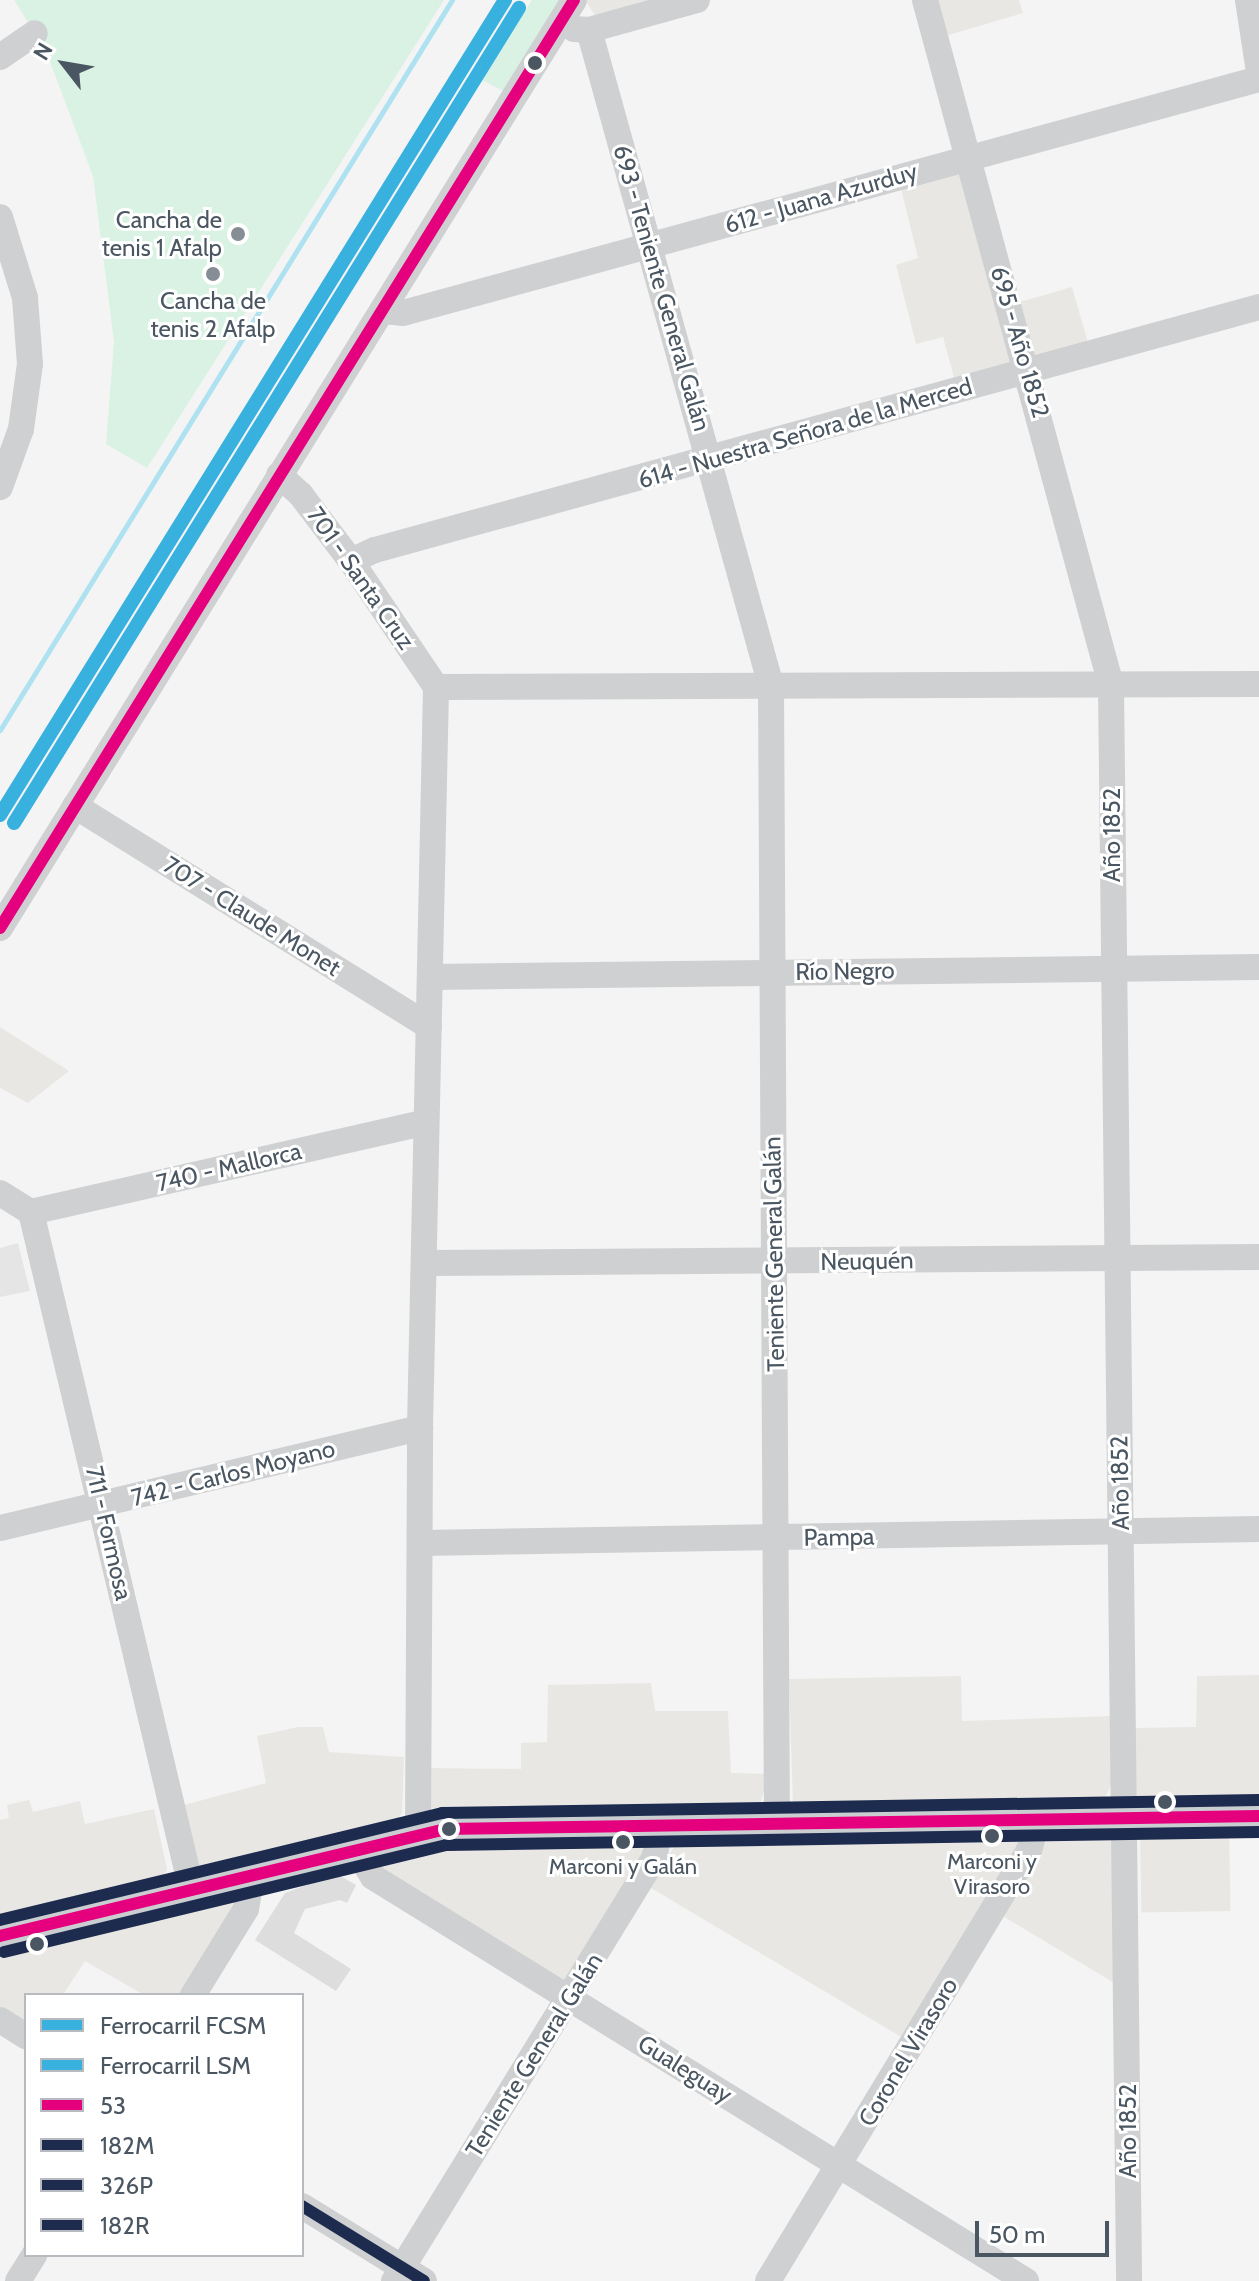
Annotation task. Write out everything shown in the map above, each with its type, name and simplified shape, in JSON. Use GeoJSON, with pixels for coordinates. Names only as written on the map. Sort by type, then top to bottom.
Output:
{"type":"FeatureCollection","features":[{"type":"Feature","properties":{"kind":"main road"},"geometry":{"type":"LineString","coordinates":[[0,1936],[418,1833],[661,1823],[1259,1816]]}},
{"type":"Feature","properties":{"kind":"street"},"geometry":{"type":"LineString","coordinates":[[0,928],[574,0]]}},
{"type":"Feature","properties":{"kind":"street"},"geometry":{"type":"LineString","coordinates":[[559,24],[589,30],[697,0]]}},
{"type":"Feature","properties":{"kind":"street","name":"695 - Año 1852"},"geometry":{"type":"LineString","coordinates":[[925,0],[966,158],[1029,371],[1111,685]]}},
{"type":"Feature","properties":{"kind":"street"},"geometry":{"type":"LineString","coordinates":[[1248,0],[1259,72]]}},
{"type":"Feature","properties":{"kind":"street","name":"693 - Teniente General Galán"},"geometry":{"type":"LineString","coordinates":[[589,30],[771,686]]}},
{"type":"Feature","properties":{"kind":"street"},"geometry":{"type":"LineString","coordinates":[[0,57],[35,33]]}},
{"type":"Feature","properties":{"kind":"street","name":"612 - Juana Azurduy"},"geometry":{"type":"LineString","coordinates":[[382,311],[403,313],[1259,79]]}},
{"type":"Feature","properties":{"kind":"street"},"geometry":{"type":"LineString","coordinates":[[0,217],[25,298],[30,364],[21,429],[0,487]]}},
{"type":"Feature","properties":{"kind":"street","name":"614 - Nuestra Señora de la Merced"},"geometry":{"type":"LineString","coordinates":[[351,561],[375,550],[1259,307]]}},
{"type":"Feature","properties":{"kind":"street","name":"701 - Santa Cruz"},"geometry":{"type":"LineString","coordinates":[[279,475],[301,495],[351,561],[436,687]]}},
{"type":"Feature","properties":{"kind":"street"},"geometry":{"type":"LineString","coordinates":[[418,1833],[420,1428],[426,1263],[426,1122],[432,977],[436,687],[1259,684]]}},
{"type":"Feature","properties":{"kind":"street","name":"Año 1852"},"geometry":{"type":"LineString","coordinates":[[1111,685],[1115,1259],[1129,2281]]}},
{"type":"Feature","properties":{"kind":"street","name":"Teniente General Galán"},"geometry":{"type":"LineString","coordinates":[[771,686],[774,1262],[780,1539],[777,1821]]}},
{"type":"Feature","properties":{"kind":"street","name":"707 - Claude Monet"},"geometry":{"type":"LineString","coordinates":[[75,806],[429,1026]]}},
{"type":"Feature","properties":{"kind":"street","name":"Río Negro"},"geometry":{"type":"LineString","coordinates":[[432,977],[1259,967]]}},
{"type":"Feature","properties":{"kind":"street","name":"740 - Mallorca"},"geometry":{"type":"LineString","coordinates":[[31,1212],[426,1122]]}},
{"type":"Feature","properties":{"kind":"street"},"geometry":{"type":"LineString","coordinates":[[0,1193],[31,1212]]}},
{"type":"Feature","properties":{"kind":"street","name":"711 - Formosa"},"geometry":{"type":"LineString","coordinates":[[31,1212],[103,1505],[192,1891]]}},
{"type":"Feature","properties":{"kind":"street","name":"Neuquén"},"geometry":{"type":"LineString","coordinates":[[426,1263],[1259,1257]]}},
{"type":"Feature","properties":{"kind":"street","name":"742 - Carlos Moyano"},"geometry":{"type":"LineString","coordinates":[[0,1528],[420,1428]]}},
{"type":"Feature","properties":{"kind":"street","name":"Pampa"},"geometry":{"type":"LineString","coordinates":[[420,1543],[1259,1529]]}},
{"type":"Feature","properties":{"kind":"street","name":"Coronel Virasoro"},"geometry":{"type":"LineString","coordinates":[[768,2281],[1029,1850],[1039,1819]]}},
{"type":"Feature","properties":{"kind":"street","name":"Teniente General Galán"},"geometry":{"type":"LineString","coordinates":[[407,2277],[569,1998],[654,1859],[661,1823]]}},
{"type":"Feature","properties":{"kind":"street","name":"Gualeguay"},"geometry":{"type":"LineString","coordinates":[[355,1849],[373,1877],[1026,2281]]}},
{"type":"Feature","properties":{"kind":"street"},"geometry":{"type":"LineString","coordinates":[[194,1993],[246,1909],[252,1875]]}},
{"type":"Feature","properties":{"kind":"street"},"geometry":{"type":"LineString","coordinates":[[0,2020],[24,2035]]}},
{"type":"Feature","properties":{"kind":"street"},"geometry":{"type":"LineString","coordinates":[[304,2207],[407,2277]]}},
{"type":"Feature","properties":{"kind":"street"},"geometry":{"type":"LineString","coordinates":[[18,2281],[33,2257]]}},
{"type":"Feature","properties":{"kind":"shaded area"},"geometry":{"type":"Polygon","coordinates":[[[585,0],[669,0],[596,17],[585,0]]]}},
{"type":"Feature","properties":{"kind":"shaded area"},"geometry":{"type":"Polygon","coordinates":[[[932,0],[1019,0],[1023,13],[942,37],[932,0]]]}},
{"type":"Feature","properties":{"kind":"shaded area"},"geometry":{"type":"Polygon","coordinates":[[[952,170],[961,176],[1011,363],[955,381],[943,337],[916,344],[896,265],[918,258],[900,185],[952,170]]]}},
{"type":"Feature","properties":{"kind":"shaded area"},"geometry":{"type":"Polygon","coordinates":[[[1072,287],[1088,343],[1033,358],[1017,303],[1072,287]]]}},
{"type":"Feature","properties":{"kind":"shaded area"},"geometry":{"type":"Polygon","coordinates":[[[0,1027],[69,1071],[28,1103],[0,1088],[0,1027]]]}},
{"type":"Feature","properties":{"kind":"shaded area"},"geometry":{"type":"Polygon","coordinates":[[[18,1243],[30,1291],[0,1297],[0,1248],[18,1243]]]}},
{"type":"Feature","properties":{"kind":"shaded area"},"geometry":{"type":"Polygon","coordinates":[[[1259,1675],[1259,1802],[1147,1803],[1135,1796],[1132,1728],[1196,1727],[1197,1676],[1259,1675]]]}},
{"type":"Feature","properties":{"kind":"shaded area"},"geometry":{"type":"Polygon","coordinates":[[[961,1676],[962,1721],[1112,1716],[1111,1785],[1102,1804],[798,1811],[793,1806],[789,1679],[961,1676]]]}},
{"type":"Feature","properties":{"kind":"shaded area"},"geometry":{"type":"Polygon","coordinates":[[[651,1683],[655,1711],[728,1711],[731,1773],[769,1774],[759,1807],[456,1820],[428,1806],[425,1768],[521,1769],[521,1743],[547,1742],[548,1685],[651,1683]]]}},
{"type":"Feature","properties":{"kind":"shaded area"},"geometry":{"type":"Polygon","coordinates":[[[298,1727],[323,1727],[329,1752],[404,1757],[402,1812],[396,1824],[214,1871],[203,1869],[196,1861],[184,1805],[266,1783],[257,1736],[298,1727]]]}},
{"type":"Feature","properties":{"kind":"shaded area"},"geometry":{"type":"Polygon","coordinates":[[[29,1800],[33,1812],[80,1801],[85,1824],[154,1809],[167,1869],[163,1877],[0,1915],[0,1820],[9,1818],[7,1805],[29,1800]]]}},
{"type":"Feature","properties":{"kind":"shaded area"},"geometry":{"type":"Polygon","coordinates":[[[1229,1828],[1230,1911],[1141,1913],[1140,1830],[1229,1828]]]}},
{"type":"Feature","properties":{"kind":"shaded area"},"geometry":{"type":"Polygon","coordinates":[[[1052,1833],[1107,1833],[1112,1837],[1116,1984],[1001,1915],[1052,1833]]]}},
{"type":"Feature","properties":{"kind":"shaded area"},"geometry":{"type":"Polygon","coordinates":[[[1014,1834],[1022,1841],[903,2038],[646,1885],[681,1838],[1014,1834]]]}},
{"type":"Feature","properties":{"kind":"shaded area"},"geometry":{"type":"Polygon","coordinates":[[[631,1841],[644,1851],[564,1984],[390,1884],[379,1864],[439,1846],[631,1841]]]}},
{"type":"Feature","properties":{"kind":"shaded area"},"geometry":{"type":"Polygon","coordinates":[[[229,1894],[236,1907],[184,1993],[141,1993],[85,1961],[64,1993],[24,1993],[24,2026],[0,2011],[0,1943],[229,1894]]]}},
{"type":"Feature","properties":{"kind":"green space"},"geometry":{"type":"Polygon","coordinates":[[[14,0],[444,0],[147,468],[106,444],[114,342],[93,176],[46,51],[14,0]]]}},
{"type":"Feature","properties":{"kind":"green space"},"geometry":{"type":"Polygon","coordinates":[[[532,0],[559,0],[503,91],[482,80],[532,0]]]}},
{"type":"Feature","properties":{"kind":"building"},"geometry":{"type":"Polygon","coordinates":[[[337,1874],[356,1885],[347,1903],[340,1900],[305,1909],[294,1933],[351,1969],[336,1991],[255,1940],[285,1893],[337,1874]]]}},
{"type":"Feature","properties":{"kind":"waterway"},"geometry":{"type":"LineString","coordinates":[[0,730],[452,0]]}},
{"type":"Feature","properties":{"kind":"rail line","name":"FCSM"},"geometry":{"type":"LineString","coordinates":[[0,815],[505,0]]}},
{"type":"Feature","properties":{"kind":"rail line","name":"LSM"},"geometry":{"type":"LineString","coordinates":[[14,823],[519,8]]}},
{"type":"Feature","properties":{"kind":"transit line","name":"53"},"geometry":{"type":"LineString","coordinates":[[0,928],[574,0]]}},
{"type":"Feature","properties":{"kind":"transit line","name":"326P"},"geometry":{"type":"LineString","coordinates":[[0,1920],[442,1813],[1259,1800]]}},
{"type":"Feature","properties":{"kind":"transit line","name":"53"},"geometry":{"type":"LineString","coordinates":[[0,1936],[444,1829],[1259,1816]]}},
{"type":"Feature","properties":{"kind":"transit line","name":"182M"},"geometry":{"type":"LineString","coordinates":[[4,1952],[446,1845],[1259,1832]]}},
{"type":"Feature","properties":{"kind":"transit line","name":"182R"},"geometry":{"type":"LineString","coordinates":[[304,2207],[424,2281]]}},
{"type":"Feature","properties":{"kind":"place","name":"Cancha de tenis 1 Afalp"},"geometry":{"type":"Point","coordinates":[238,234]}},
{"type":"Feature","properties":{"kind":"place","name":"Cancha de tenis 2 Afalp"},"geometry":{"type":"Point","coordinates":[213,274]}},
{"type":"Feature","properties":{"kind":"place","name":"Marconi y Virasoro"},"geometry":{"type":"Point","coordinates":[992,1836]}},
{"type":"Feature","properties":{"kind":"place","name":"Marconi y Galán"},"geometry":{"type":"Point","coordinates":[623,1842]}}]}
